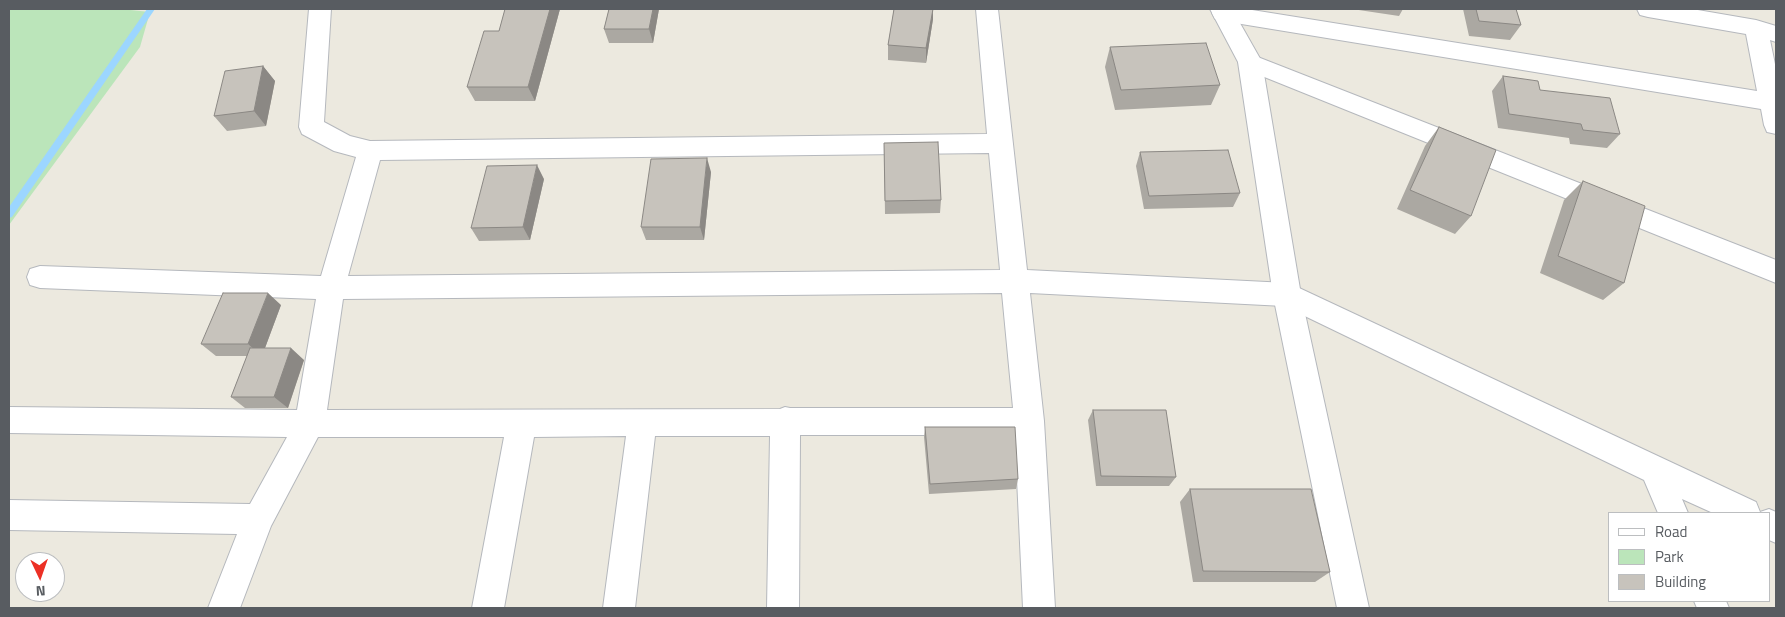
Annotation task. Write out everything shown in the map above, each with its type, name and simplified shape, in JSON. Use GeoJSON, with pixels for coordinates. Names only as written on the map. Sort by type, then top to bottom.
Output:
{"type":"FeatureCollection","features":[{"type":"Feature","properties":{"kind":"street"},"geometry":{"type":"LineString","coordinates":[[320,9],[311,127],[342,144],[370,151],[1000,143]]}},
{"type":"Feature","properties":{"kind":"street"},"geometry":{"type":"LineString","coordinates":[[987,9],[1029,421],[1039,608]]}},
{"type":"Feature","properties":{"kind":"street"},"geometry":{"type":"LineString","coordinates":[[1222,11],[1774,113],[1766,31],[1648,9]]}},
{"type":"Feature","properties":{"kind":"street"},"geometry":{"type":"LineString","coordinates":[[1222,11],[1250,62],[1287,295],[1353,608]]}},
{"type":"Feature","properties":{"kind":"street"},"geometry":{"type":"LineString","coordinates":[[1250,62],[1776,272]]}},
{"type":"Feature","properties":{"kind":"street"},"geometry":{"type":"LineString","coordinates":[[224,608],[258,519],[310,424],[331,288],[370,151]]}},
{"type":"Feature","properties":{"kind":"street"},"geometry":{"type":"LineString","coordinates":[[40,278],[331,288],[1014,281],[1287,295],[1743,512]]}},
{"type":"Feature","properties":{"kind":"street"},"geometry":{"type":"LineString","coordinates":[[9,420],[310,424],[642,423],[785,420],[1029,421]]}},
{"type":"Feature","properties":{"kind":"street"},"geometry":{"type":"LineString","coordinates":[[783,608],[785,420]]}},
{"type":"Feature","properties":{"kind":"street"},"geometry":{"type":"LineString","coordinates":[[488,608],[522,422]]}},
{"type":"Feature","properties":{"kind":"street"},"geometry":{"type":"LineString","coordinates":[[619,608],[642,423]]}},
{"type":"Feature","properties":{"kind":"street"},"geometry":{"type":"LineString","coordinates":[[1656,472],[1673,512]]}},
{"type":"Feature","properties":{"kind":"street"},"geometry":{"type":"LineString","coordinates":[[9,515],[258,519]]}},
{"type":"Feature","properties":{"kind":"green space"},"geometry":{"type":"Polygon","coordinates":[[[9,9],[121,9],[150,12],[140,47],[9,225],[9,9]]]}},
{"type":"Feature","properties":{"kind":"building"},"geometry":{"type":"Polygon","coordinates":[[[505,9],[550,9],[528,87],[467,87],[484,31],[499,31],[505,9]]]}},
{"type":"Feature","properties":{"kind":"building"},"geometry":{"type":"Polygon","coordinates":[[[609,9],[653,9],[649,29],[604,29],[609,9]]]}},
{"type":"Feature","properties":{"kind":"building"},"geometry":{"type":"Polygon","coordinates":[[[894,9],[933,9],[926,48],[888,45],[894,9]]]}},
{"type":"Feature","properties":{"kind":"building"},"geometry":{"type":"Polygon","coordinates":[[[1476,9],[1516,9],[1521,25],[1479,21],[1476,9]]]}},
{"type":"Feature","properties":{"kind":"building"},"geometry":{"type":"Polygon","coordinates":[[[1206,43],[1220,85],[1121,90],[1110,47],[1206,43]]]}},
{"type":"Feature","properties":{"kind":"building"},"geometry":{"type":"Polygon","coordinates":[[[263,66],[254,111],[214,116],[225,71],[263,66]]]}},
{"type":"Feature","properties":{"kind":"building"},"geometry":{"type":"Polygon","coordinates":[[[1503,76],[1538,81],[1540,90],[1610,98],[1620,134],[1583,130],[1581,124],[1509,114],[1503,76]]]}},
{"type":"Feature","properties":{"kind":"building"},"geometry":{"type":"Polygon","coordinates":[[[1439,127],[1496,150],[1471,216],[1410,190],[1439,127]]]}},
{"type":"Feature","properties":{"kind":"building"},"geometry":{"type":"Polygon","coordinates":[[[938,142],[941,200],[885,201],[884,143],[938,142]]]}},
{"type":"Feature","properties":{"kind":"building"},"geometry":{"type":"Polygon","coordinates":[[[1228,150],[1240,193],[1149,196],[1140,152],[1228,150]]]}},
{"type":"Feature","properties":{"kind":"building"},"geometry":{"type":"Polygon","coordinates":[[[707,158],[700,227],[641,227],[651,159],[707,158]]]}},
{"type":"Feature","properties":{"kind":"building"},"geometry":{"type":"Polygon","coordinates":[[[537,165],[523,227],[471,228],[487,166],[537,165]]]}},
{"type":"Feature","properties":{"kind":"building"},"geometry":{"type":"Polygon","coordinates":[[[1583,181],[1645,206],[1624,283],[1558,256],[1583,181]]]}},
{"type":"Feature","properties":{"kind":"building"},"geometry":{"type":"Polygon","coordinates":[[[223,293],[268,293],[248,344],[201,344],[223,293]]]}},
{"type":"Feature","properties":{"kind":"building"},"geometry":{"type":"Polygon","coordinates":[[[250,348],[291,348],[274,397],[231,397],[250,348]]]}},
{"type":"Feature","properties":{"kind":"building"},"geometry":{"type":"Polygon","coordinates":[[[1093,410],[1166,410],[1176,477],[1101,476],[1093,410]]]}},
{"type":"Feature","properties":{"kind":"building"},"geometry":{"type":"Polygon","coordinates":[[[925,427],[1015,427],[1018,479],[930,484],[925,427]]]}},
{"type":"Feature","properties":{"kind":"building"},"geometry":{"type":"Polygon","coordinates":[[[1190,489],[1311,489],[1330,572],[1203,571],[1190,489]]]}},
{"type":"Feature","properties":{"kind":"waterway"},"geometry":{"type":"LineString","coordinates":[[9,214],[151,9]]}}]}
